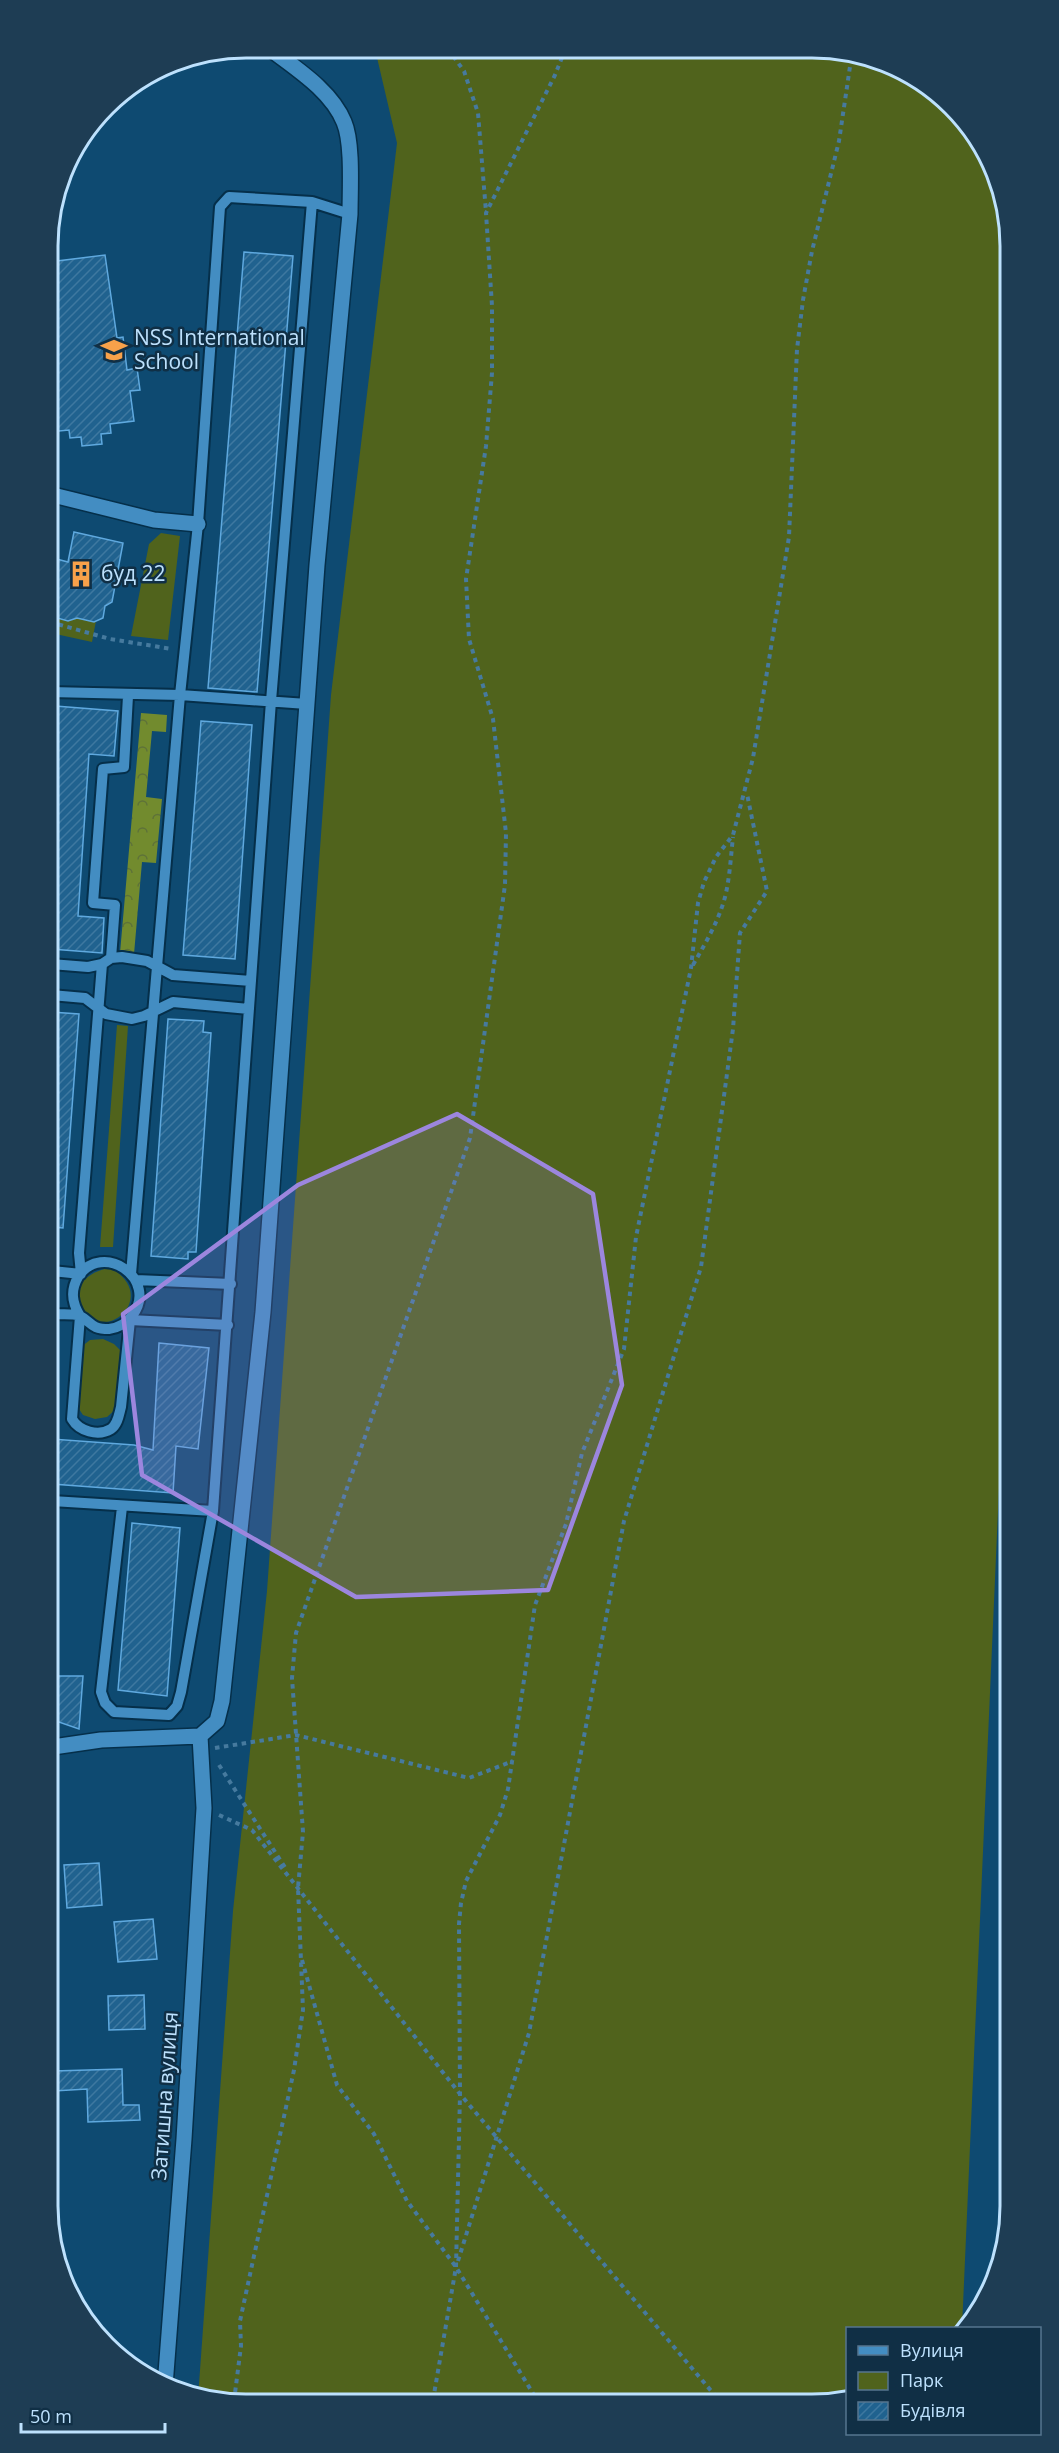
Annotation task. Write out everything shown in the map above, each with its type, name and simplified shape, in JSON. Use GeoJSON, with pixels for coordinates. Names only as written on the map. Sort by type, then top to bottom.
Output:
{"type":"FeatureCollection","features":[{"type":"Feature","properties":{"kind":"street"},"geometry":{"type":"LineString","coordinates":[[59,1746],[101,1740],[200,1736],[217,1721],[222,1701],[262,1324],[317,566],[350,214],[351,165],[344,122],[321,88],[283,59]]}},
{"type":"Feature","properties":{"kind":"street"},"geometry":{"type":"LineString","coordinates":[[59,496],[154,520],[198,524]]}},
{"type":"Feature","properties":{"kind":"street","name":"Затишна вулиця"},"geometry":{"type":"LineString","coordinates":[[166,2376],[184,2139],[204,1808],[200,1736]]}},
{"type":"Feature","properties":{"kind":"lane"},"geometry":{"type":"LineString","coordinates":[[80,1316],[72,1419],[76,1426],[87,1431],[100,1432],[111,1429],[118,1420],[130,1320],[139,1301],[134,1277],[180,695],[198,524],[220,207],[229,197],[312,202],[350,214]]}},
{"type":"Feature","properties":{"kind":"lane"},"geometry":{"type":"LineString","coordinates":[[122,1507],[101,1692],[105,1703],[114,1712],[169,1715],[177,1706],[181,1692],[213,1511],[271,701],[312,202]]}},
{"type":"Feature","properties":{"kind":"lane"},"geometry":{"type":"LineString","coordinates":[[59,692],[128,696],[180,695],[307,705]]}},
{"type":"Feature","properties":{"kind":"lane"},"geometry":{"type":"LineString","coordinates":[[81,1274],[79,1253],[98,1008],[115,905],[93,903],[103,769],[124,767],[128,696]]}},
{"type":"Feature","properties":{"kind":"lane"},"geometry":{"type":"LineString","coordinates":[[59,965],[88,967],[107,961],[137,958],[173,975],[250,981]]}},
{"type":"Feature","properties":{"kind":"lane"},"geometry":{"type":"LineString","coordinates":[[59,996],[85,998],[98,1008],[117,1017],[132,1019],[144,1016],[173,1002],[249,1009]]}},
{"type":"Feature","properties":{"kind":"lane"},"geometry":{"type":"LineString","coordinates":[[228,1325],[130,1320],[111,1329],[99,1328],[88,1324],[80,1316],[74,1306],[72,1295],[75,1283],[81,1274],[90,1266],[101,1263],[121,1266],[134,1277],[231,1284]]}},
{"type":"Feature","properties":{"kind":"lane"},"geometry":{"type":"LineString","coordinates":[[59,1272],[81,1274]]}},
{"type":"Feature","properties":{"kind":"lane"},"geometry":{"type":"LineString","coordinates":[[59,1314],[80,1316]]}},
{"type":"Feature","properties":{"kind":"lane"},"geometry":{"type":"LineString","coordinates":[[59,1502],[213,1511]]}},
{"type":"Feature","properties":{"kind":"path"},"geometry":{"type":"LineString","coordinates":[[235,2394],[241,2346],[240,2321],[296,2060],[303,2010],[298,1887],[303,1832],[292,1678],[296,1633],[470,1138],[505,885],[506,833],[493,719],[468,639],[466,579],[486,446],[492,373],[492,306],[478,113],[464,71],[455,59]]}},
{"type":"Feature","properties":{"kind":"path"},"geometry":{"type":"LineString","coordinates":[[486,213],[561,59]]}},
{"type":"Feature","properties":{"kind":"path"},"geometry":{"type":"LineString","coordinates":[[691,968],[707,941],[721,909],[726,891],[733,835],[746,791],[789,537],[797,349],[803,300],[812,251],[839,141],[850,62]]}},
{"type":"Feature","properties":{"kind":"path"},"geometry":{"type":"LineString","coordinates":[[59,625],[110,639],[184,651]]}},
{"type":"Feature","properties":{"kind":"path"},"geometry":{"type":"LineString","coordinates":[[434,2394],[456,2267],[529,2033],[624,1521],[701,1267],[733,1029],[741,933],[767,891],[746,791]]}},
{"type":"Feature","properties":{"kind":"path"},"geometry":{"type":"LineString","coordinates":[[456,2267],[461,1903],[466,1881],[500,1815],[513,1761],[535,1605],[566,1524],[582,1453],[624,1349],[636,1237],[691,968],[698,903],[704,882],[716,857],[733,835]]}},
{"type":"Feature","properties":{"kind":"path"},"geometry":{"type":"LineString","coordinates":[[208,1749],[296,1735],[469,1778],[513,1761]]}},
{"type":"Feature","properties":{"kind":"path"},"geometry":{"type":"LineString","coordinates":[[200,1736],[298,1887]]}},
{"type":"Feature","properties":{"kind":"path"},"geometry":{"type":"LineString","coordinates":[[204,1808],[252,1830],[460,2094],[714,2394]]}},
{"type":"Feature","properties":{"kind":"path"},"geometry":{"type":"LineString","coordinates":[[300,1953],[337,2085],[374,2134],[407,2200],[456,2267],[533,2394]]}},
{"type":"Feature","properties":{"kind":"highlighted area"},"geometry":{"type":"Polygon","coordinates":[[[457,1114],[593,1194],[622,1385],[548,1590],[356,1597],[142,1475],[123,1314],[298,1185],[457,1114]]]}},
{"type":"Feature","properties":{"kind":"green space"},"geometry":{"type":"Polygon","coordinates":[[[377,59],[824,59],[849,62],[873,68],[917,90],[954,123],[969,142],[991,186],[999,222],[1000,1466],[962,2320],[956,2327],[846,2327],[846,2391],[837,2393],[247,2394],[222,2393],[199,2388],[233,1911],[267,1591],[331,695],[397,143],[377,59]]]}},
{"type":"Feature","properties":{"kind":"green space"},"geometry":{"type":"Polygon","coordinates":[[[161,533],[180,536],[168,640],[131,636],[149,544],[161,533]]]}},
{"type":"Feature","properties":{"kind":"green space"},"geometry":{"type":"Polygon","coordinates":[[[77,618],[96,621],[92,642],[59,635],[59,619],[68,621],[77,618]]]}},
{"type":"Feature","properties":{"kind":"green space"},"geometry":{"type":"Polygon","coordinates":[[[141,713],[167,715],[166,732],[152,731],[146,797],[162,799],[156,863],[142,862],[134,954],[120,953],[141,713]]]}},
{"type":"Feature","properties":{"kind":"green space"},"geometry":{"type":"Polygon","coordinates":[[[117,1025],[128,1026],[113,1247],[100,1247],[117,1025]]]}},
{"type":"Feature","properties":{"kind":"green space"},"geometry":{"type":"Polygon","coordinates":[[[111,1268],[126,1281],[131,1294],[128,1306],[120,1316],[110,1322],[98,1322],[87,1315],[78,1293],[88,1277],[111,1268]]]}},
{"type":"Feature","properties":{"kind":"green space"},"geometry":{"type":"Polygon","coordinates":[[[103,1339],[114,1344],[122,1352],[117,1408],[107,1417],[95,1419],[83,1415],[77,1406],[81,1347],[90,1340],[103,1339]]]}},
{"type":"Feature","properties":{"kind":"building"},"geometry":{"type":"Polygon","coordinates":[[[244,252],[293,256],[257,692],[208,688],[244,252]]]}},
{"type":"Feature","properties":{"kind":"building"},"geometry":{"type":"Polygon","coordinates":[[[105,255],[117,338],[123,337],[127,370],[137,368],[140,390],[130,391],[134,421],[110,424],[111,433],[101,434],[102,444],[82,446],[81,437],[70,438],[69,430],[59,431],[59,261],[105,255]]]}},
{"type":"Feature","properties":{"kind":"building","name":"буд 22"},"geometry":{"type":"Polygon","coordinates":[[[74,532],[123,543],[112,602],[105,606],[103,618],[94,622],[77,618],[68,621],[59,618],[59,560],[68,562],[74,532]]]}},
{"type":"Feature","properties":{"kind":"building"},"geometry":{"type":"Polygon","coordinates":[[[59,706],[118,711],[114,756],[89,754],[78,916],[104,918],[102,953],[59,950],[59,706]]]}},
{"type":"Feature","properties":{"kind":"building"},"geometry":{"type":"Polygon","coordinates":[[[201,721],[252,725],[235,959],[183,955],[201,721]]]}},
{"type":"Feature","properties":{"kind":"building"},"geometry":{"type":"Polygon","coordinates":[[[59,1013],[79,1014],[63,1228],[59,1228],[59,1013]]]}},
{"type":"Feature","properties":{"kind":"building"},"geometry":{"type":"Polygon","coordinates":[[[168,1019],[204,1021],[203,1032],[211,1033],[196,1252],[188,1252],[188,1259],[151,1256],[168,1019]]]}},
{"type":"Feature","properties":{"kind":"building"},"geometry":{"type":"Polygon","coordinates":[[[159,1343],[209,1348],[198,1449],[176,1446],[173,1493],[59,1485],[59,1440],[134,1445],[153,1450],[159,1343]]]}},
{"type":"Feature","properties":{"kind":"building"},"geometry":{"type":"Polygon","coordinates":[[[132,1523],[180,1528],[167,1696],[118,1690],[132,1523]]]}},
{"type":"Feature","properties":{"kind":"building"},"geometry":{"type":"Polygon","coordinates":[[[59,1676],[83,1676],[79,1729],[59,1722],[59,1676]]]}},
{"type":"Feature","properties":{"kind":"building"},"geometry":{"type":"Polygon","coordinates":[[[99,1863],[102,1905],[67,1908],[64,1865],[99,1863]]]}},
{"type":"Feature","properties":{"kind":"building"},"geometry":{"type":"Polygon","coordinates":[[[153,1919],[157,1959],[118,1962],[114,1922],[153,1919]]]}},
{"type":"Feature","properties":{"kind":"building"},"geometry":{"type":"Polygon","coordinates":[[[144,1995],[145,2029],[109,2030],[108,1996],[144,1995]]]}},
{"type":"Feature","properties":{"kind":"building"},"geometry":{"type":"Polygon","coordinates":[[[122,2069],[123,2105],[139,2105],[140,2120],[88,2122],[87,2089],[59,2091],[59,2071],[122,2069]]]}},
{"type":"Feature","properties":{"kind":"place","name":"NSS International School"},"geometry":{"type":"Point","coordinates":[114,350]}},
{"type":"Feature","properties":{"kind":"place","name":"буд 22"},"geometry":{"type":"Point","coordinates":[81,574]}}]}
